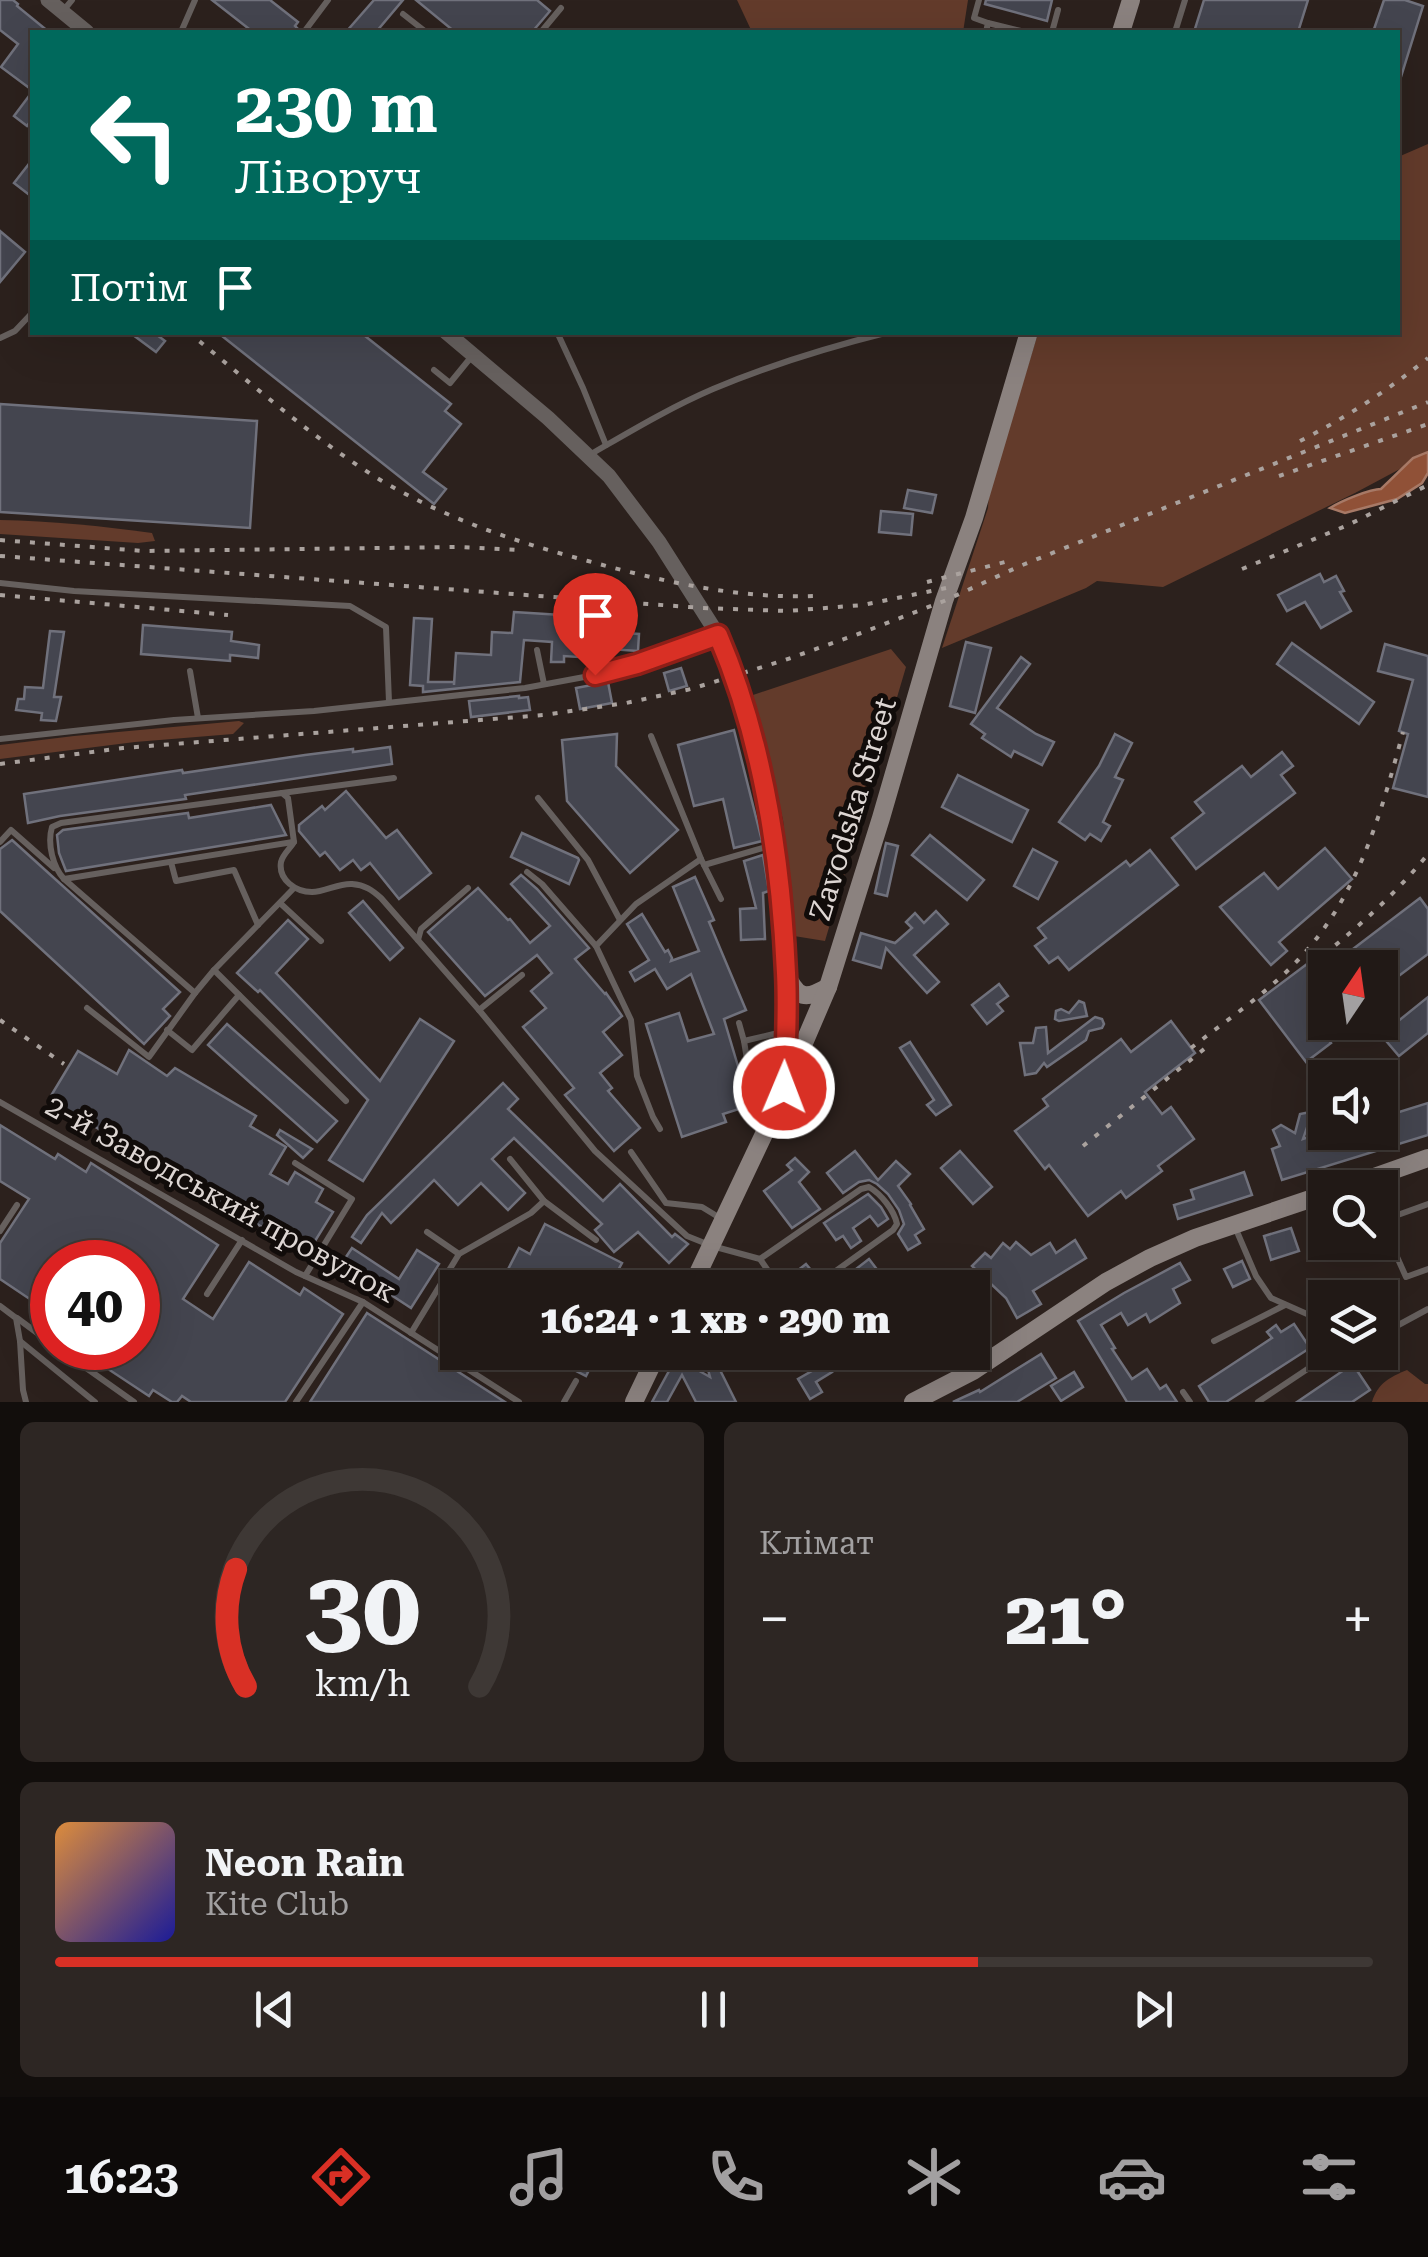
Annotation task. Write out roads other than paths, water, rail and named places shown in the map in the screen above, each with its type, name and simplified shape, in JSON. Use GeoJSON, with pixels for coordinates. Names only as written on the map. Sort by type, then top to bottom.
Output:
{"type":"FeatureCollection","features":[{"type":"Feature","properties":{"kind":"main road"},"geometry":{"type":"LineString","coordinates":[[1122,30],[1131,0]]}},
{"type":"Feature","properties":{"kind":"main road","name":"Zavodska Street"},"geometry":{"type":"LineString","coordinates":[[700,1270],[828,988],[944,601],[974,518],[1029,335]]}},
{"type":"Feature","properties":{"kind":"main road"},"geometry":{"type":"LineString","coordinates":[[786,974],[800,994],[813,996],[828,988]]}},
{"type":"Feature","properties":{"kind":"main road"},"geometry":{"type":"LineString","coordinates":[[1394,1170],[1428,1158]]}},
{"type":"Feature","properties":{"kind":"main road"},"geometry":{"type":"LineString","coordinates":[[913,1402],[973,1371],[1136,1266],[1195,1238],[1308,1200]]}},
{"type":"Feature","properties":{"kind":"main road"},"geometry":{"type":"LineString","coordinates":[[634,1402],[649,1370]]}},
{"type":"Feature","properties":{"kind":"street"},"geometry":{"type":"LineString","coordinates":[[48,0],[67,6],[85,30]]}},
{"type":"Feature","properties":{"kind":"street"},"geometry":{"type":"LineString","coordinates":[[450,335],[548,418],[609,476],[659,542],[718,635],[736,676],[774,846],[786,974],[784,1088]]}},
{"type":"Feature","properties":{"kind":"lane"},"geometry":{"type":"LineString","coordinates":[[182,30],[195,0]]}},
{"type":"Feature","properties":{"kind":"lane"},"geometry":{"type":"LineString","coordinates":[[306,30],[328,0]]}},
{"type":"Feature","properties":{"kind":"lane"},"geometry":{"type":"LineString","coordinates":[[979,0],[974,18],[1017,30]]}},
{"type":"Feature","properties":{"kind":"lane"},"geometry":{"type":"LineString","coordinates":[[1176,30],[1184,0]]}},
{"type":"Feature","properties":{"kind":"lane"},"geometry":{"type":"LineString","coordinates":[[542,30],[560,8]]}},
{"type":"Feature","properties":{"kind":"lane"},"geometry":{"type":"LineString","coordinates":[[1053,30],[1058,10]]}},
{"type":"Feature","properties":{"kind":"lane"},"geometry":{"type":"LineString","coordinates":[[403,14],[423,30]]}},
{"type":"Feature","properties":{"kind":"lane"},"geometry":{"type":"LineString","coordinates":[[986,30],[988,23]]}},
{"type":"Feature","properties":{"kind":"lane"},"geometry":{"type":"LineString","coordinates":[[0,338],[15,332],[30,315]]}},
{"type":"Feature","properties":{"kind":"lane"},"geometry":{"type":"LineString","coordinates":[[558,335],[606,445]]}},
{"type":"Feature","properties":{"kind":"lane"},"geometry":{"type":"LineString","coordinates":[[588,456],[644,422],[711,390],[782,362],[878,335]]}},
{"type":"Feature","properties":{"kind":"lane"},"geometry":{"type":"LineString","coordinates":[[434,370],[450,383],[473,355]]}},
{"type":"Feature","properties":{"kind":"lane"},"geometry":{"type":"LineString","coordinates":[[0,584],[350,606],[386,627],[389,702]]}},
{"type":"Feature","properties":{"kind":"lane"},"geometry":{"type":"LineString","coordinates":[[0,738],[314,711],[544,684],[637,664],[718,635]]}},
{"type":"Feature","properties":{"kind":"lane"},"geometry":{"type":"LineString","coordinates":[[537,650],[544,684]]}},
{"type":"Feature","properties":{"kind":"lane"},"geometry":{"type":"LineString","coordinates":[[190,671],[198,718]]}},
{"type":"Feature","properties":{"kind":"lane"},"geometry":{"type":"LineString","coordinates":[[651,736],[721,900]]}},
{"type":"Feature","properties":{"kind":"lane"},"geometry":{"type":"LineString","coordinates":[[55,869],[49,834],[52,827],[61,823],[394,778]]}},
{"type":"Feature","properties":{"kind":"lane"},"geometry":{"type":"LineString","coordinates":[[282,793],[288,798],[294,842],[282,856],[280,867],[283,877],[294,888],[314,892],[350,884],[369,888],[479,1010],[596,1151],[687,1236],[760,1259],[768,1270]]}},
{"type":"Feature","properties":{"kind":"lane"},"geometry":{"type":"LineString","coordinates":[[538,798],[588,860],[620,920]]}},
{"type":"Feature","properties":{"kind":"lane"},"geometry":{"type":"LineString","coordinates":[[0,842],[11,830],[196,994]]}},
{"type":"Feature","properties":{"kind":"lane"},"geometry":{"type":"LineString","coordinates":[[64,879],[294,842]]}},
{"type":"Feature","properties":{"kind":"lane"},"geometry":{"type":"LineString","coordinates":[[596,946],[636,904],[702,862],[774,846]]}},
{"type":"Feature","properties":{"kind":"lane"},"geometry":{"type":"LineString","coordinates":[[171,862],[176,880],[234,870],[258,926]]}},
{"type":"Feature","properties":{"kind":"lane"},"geometry":{"type":"LineString","coordinates":[[527,872],[596,946],[631,1020],[637,1076],[660,1129]]}},
{"type":"Feature","properties":{"kind":"lane"},"geometry":{"type":"LineString","coordinates":[[87,1008],[148,1057],[214,970],[294,888]]}},
{"type":"Feature","properties":{"kind":"lane"},"geometry":{"type":"LineString","coordinates":[[418,940],[421,929],[468,888]]}},
{"type":"Feature","properties":{"kind":"lane"},"geometry":{"type":"LineString","coordinates":[[280,904],[320,942]]}},
{"type":"Feature","properties":{"kind":"lane"},"geometry":{"type":"LineString","coordinates":[[214,970],[346,1101]]}},
{"type":"Feature","properties":{"kind":"lane"},"geometry":{"type":"LineString","coordinates":[[479,1010],[522,975]]}},
{"type":"Feature","properties":{"kind":"lane"},"geometry":{"type":"LineString","coordinates":[[168,1030],[192,1050],[239,995]]}},
{"type":"Feature","properties":{"kind":"lane"},"geometry":{"type":"LineString","coordinates":[[739,1023],[748,1072]]}},
{"type":"Feature","properties":{"kind":"lane"},"geometry":{"type":"LineString","coordinates":[[744,1042],[786,1031]]}},
{"type":"Feature","properties":{"kind":"lane","name":"2-й Заводський провулок"},"geometry":{"type":"LineString","coordinates":[[0,1102],[305,1276],[364,1302],[519,1402]]}},
{"type":"Feature","properties":{"kind":"lane"},"geometry":{"type":"LineString","coordinates":[[631,1152],[666,1203],[702,1207],[724,1220]]}},
{"type":"Feature","properties":{"kind":"lane"},"geometry":{"type":"LineString","coordinates":[[510,1159],[544,1201],[596,1240]]}},
{"type":"Feature","properties":{"kind":"lane"},"geometry":{"type":"LineString","coordinates":[[294,1163],[352,1200],[305,1276]]}},
{"type":"Feature","properties":{"kind":"lane"},"geometry":{"type":"LineString","coordinates":[[760,1259],[869,1186],[896,1216],[896,1224],[837,1270]]}},
{"type":"Feature","properties":{"kind":"lane"},"geometry":{"type":"LineString","coordinates":[[412,1333],[459,1254],[531,1213],[544,1201]]}},
{"type":"Feature","properties":{"kind":"lane"},"geometry":{"type":"LineString","coordinates":[[1428,1204],[1380,1221],[1406,1277],[1428,1269]]}},
{"type":"Feature","properties":{"kind":"lane"},"geometry":{"type":"LineString","coordinates":[[0,1231],[16,1205]]}},
{"type":"Feature","properties":{"kind":"lane"},"geometry":{"type":"LineString","coordinates":[[1234,1225],[1256,1276],[1271,1298],[1308,1314]]}},
{"type":"Feature","properties":{"kind":"lane"},"geometry":{"type":"LineString","coordinates":[[427,1232],[459,1254]]}},
{"type":"Feature","properties":{"kind":"lane"},"geometry":{"type":"LineString","coordinates":[[207,1294],[242,1240]]}},
{"type":"Feature","properties":{"kind":"lane"},"geometry":{"type":"LineString","coordinates":[[296,1402],[364,1302]]}},
{"type":"Feature","properties":{"kind":"lane"},"geometry":{"type":"LineString","coordinates":[[1214,1341],[1286,1304]]}},
{"type":"Feature","properties":{"kind":"lane"},"geometry":{"type":"LineString","coordinates":[[0,1306],[30,1328]]}},
{"type":"Feature","properties":{"kind":"lane"},"geometry":{"type":"LineString","coordinates":[[1398,1326],[1428,1310]]}},
{"type":"Feature","properties":{"kind":"lane"},"geometry":{"type":"LineString","coordinates":[[16,1318],[26,1402]]}},
{"type":"Feature","properties":{"kind":"lane"},"geometry":{"type":"LineString","coordinates":[[20,1342],[95,1402]]}},
{"type":"Feature","properties":{"kind":"lane"},"geometry":{"type":"LineString","coordinates":[[1258,1402],[1308,1369]]}},
{"type":"Feature","properties":{"kind":"lane"},"geometry":{"type":"LineString","coordinates":[[89,1370],[134,1402]]}},
{"type":"Feature","properties":{"kind":"lane"},"geometry":{"type":"LineString","coordinates":[[564,1402],[576,1381]]}},
{"type":"Feature","properties":{"kind":"lane"},"geometry":{"type":"LineString","coordinates":[[1183,1392],[1190,1402]]}},
{"type":"Feature","properties":{"kind":"railway"},"geometry":{"type":"LineString","coordinates":[[192,335],[356,465],[457,518],[535,546],[671,582],[756,595],[814,596]]}},
{"type":"Feature","properties":{"kind":"railway"},"geometry":{"type":"LineString","coordinates":[[1300,441],[1366,403],[1428,358]]}},
{"type":"Feature","properties":{"kind":"railway"},"geometry":{"type":"LineString","coordinates":[[0,764],[123,748],[544,715],[691,689],[785,660],[944,601],[1020,566],[1428,402]]}},
{"type":"Feature","properties":{"kind":"railway"},"geometry":{"type":"LineString","coordinates":[[1279,476],[1428,424]]}},
{"type":"Feature","properties":{"kind":"railway"},"geometry":{"type":"LineString","coordinates":[[1242,569],[1348,525],[1428,485]]}},
{"type":"Feature","properties":{"kind":"railway"},"geometry":{"type":"LineString","coordinates":[[0,540],[144,551],[459,547],[519,550]]}},
{"type":"Feature","properties":{"kind":"railway"},"geometry":{"type":"LineString","coordinates":[[0,556],[787,611],[863,605],[946,588]]}},
{"type":"Feature","properties":{"kind":"railway"},"geometry":{"type":"LineString","coordinates":[[927,582],[1005,562]]}},
{"type":"Feature","properties":{"kind":"railway"},"geometry":{"type":"LineString","coordinates":[[0,595],[228,615]]}},
{"type":"Feature","properties":{"kind":"railway"},"geometry":{"type":"LineString","coordinates":[[1191,1048],[1286,972],[1337,909],[1376,824],[1403,732]]}},
{"type":"Feature","properties":{"kind":"railway"},"geometry":{"type":"LineString","coordinates":[[1329,950],[1402,884],[1428,854]]}},
{"type":"Feature","properties":{"kind":"railway"},"geometry":{"type":"LineString","coordinates":[[0,1020],[64,1064]]}},
{"type":"Feature","properties":{"kind":"railway"},"geometry":{"type":"LineString","coordinates":[[1083,1146],[1208,1046]]}}]}
